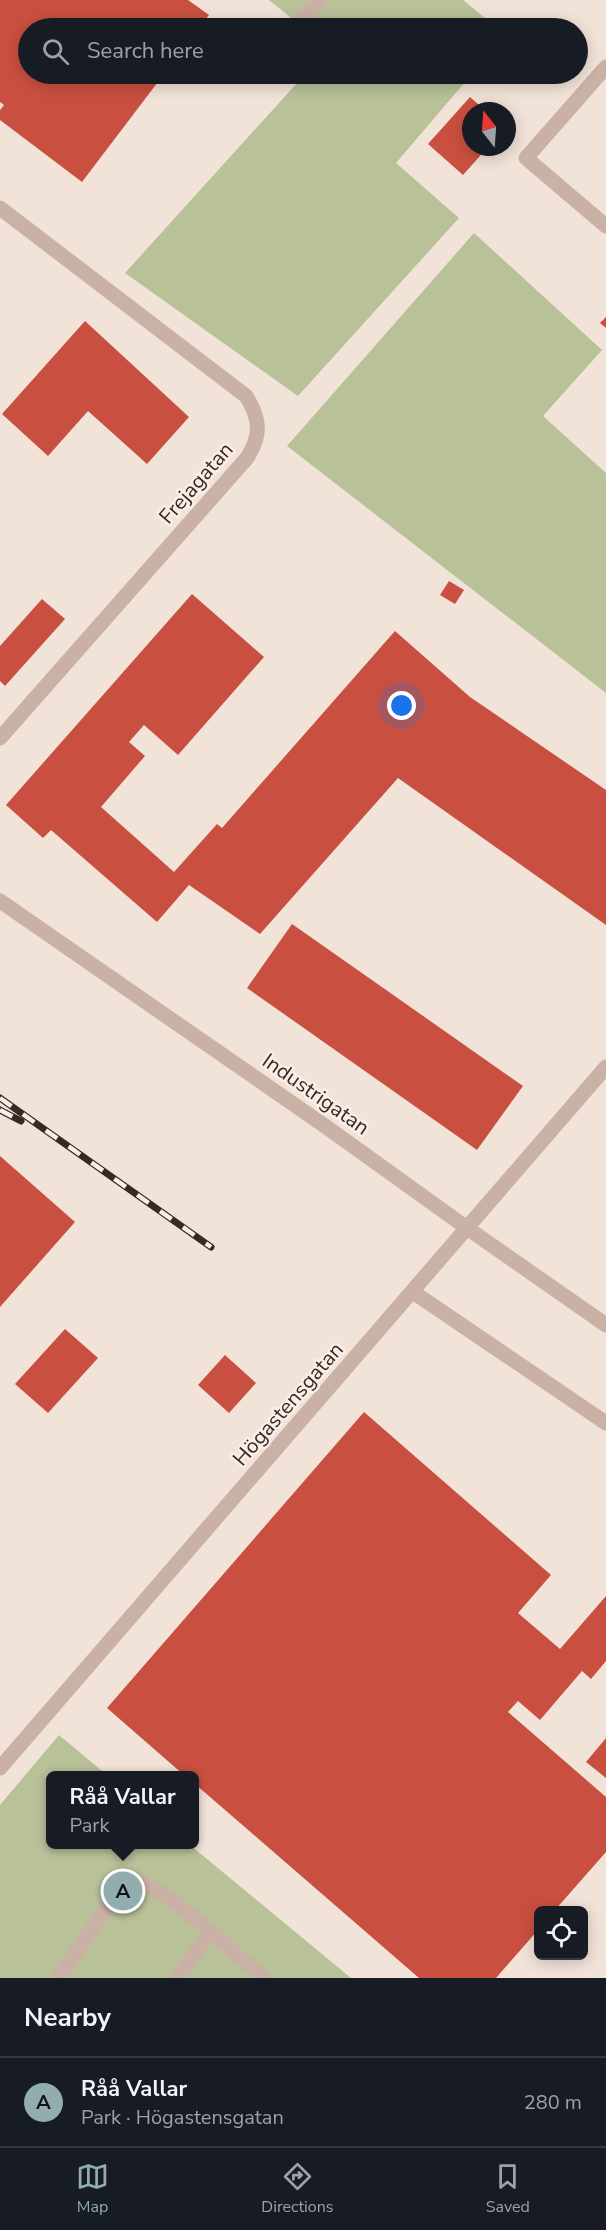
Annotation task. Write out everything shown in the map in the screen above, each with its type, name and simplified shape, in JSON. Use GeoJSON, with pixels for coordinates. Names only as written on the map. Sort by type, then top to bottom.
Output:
{"type":"FeatureCollection","features":[{"type":"Feature","properties":{"kind":"street"},"geometry":{"type":"LineString","coordinates":[[303,18],[320,0]]}},
{"type":"Feature","properties":{"kind":"street"},"geometry":{"type":"LineString","coordinates":[[606,68],[526,158],[606,226]]}},
{"type":"Feature","properties":{"kind":"street","name":"Frejagatan"},"geometry":{"type":"LineString","coordinates":[[0,207],[246,396],[254,408],[258,430],[255,445],[247,458],[0,738]]}},
{"type":"Feature","properties":{"kind":"street","name":"Industrigatan"},"geometry":{"type":"LineString","coordinates":[[0,901],[315,1119],[606,1325]]}},
{"type":"Feature","properties":{"kind":"street","name":"Högastensgatan"},"geometry":{"type":"LineString","coordinates":[[0,1768],[606,1067]]}},
{"type":"Feature","properties":{"kind":"street"},"geometry":{"type":"LineString","coordinates":[[413,1292],[606,1423]]}},
{"type":"Feature","properties":{"kind":"street"},"geometry":{"type":"LineString","coordinates":[[59,1978],[113,1898],[131,1886],[141,1884],[166,1895],[264,1978]]}},
{"type":"Feature","properties":{"kind":"street"},"geometry":{"type":"LineString","coordinates":[[177,1978],[210,1933]]}},
{"type":"Feature","properties":{"kind":"green space"},"geometry":{"type":"Polygon","coordinates":[[[269,0],[463,0],[485,18],[291,18],[269,0]]]}},
{"type":"Feature","properties":{"kind":"green space"},"geometry":{"type":"Polygon","coordinates":[[[296,84],[463,84],[396,163],[459,218],[298,396],[125,273],[296,84]]]}},
{"type":"Feature","properties":{"kind":"green space"},"geometry":{"type":"Polygon","coordinates":[[[474,233],[602,350],[543,416],[606,473],[606,693],[287,446],[474,233]]]}},
{"type":"Feature","properties":{"kind":"green space"},"geometry":{"type":"Polygon","coordinates":[[[59,1735],[102,1771],[46,1771],[46,1849],[195,1849],[351,1978],[0,1978],[0,1805],[59,1735]]]}},
{"type":"Feature","properties":{"kind":"building"},"geometry":{"type":"Polygon","coordinates":[[[0,0],[188,0],[209,15],[207,18],[18,18],[18,84],[156,84],[82,182],[0,120],[0,110],[4,105],[0,102],[0,0]]]}},
{"type":"Feature","properties":{"kind":"building"},"geometry":{"type":"Polygon","coordinates":[[[470,97],[476,102],[466,102],[470,97]]]}},
{"type":"Feature","properties":{"kind":"building"},"geometry":{"type":"Polygon","coordinates":[[[462,106],[462,156],[480,156],[463,175],[428,144],[462,106]]]}},
{"type":"Feature","properties":{"kind":"building"},"geometry":{"type":"Polygon","coordinates":[[[606,317],[606,328],[600,323],[606,317]]]}},
{"type":"Feature","properties":{"kind":"building"},"geometry":{"type":"Polygon","coordinates":[[[85,321],[189,417],[147,464],[88,411],[48,456],[2,414],[85,321]]]}},
{"type":"Feature","properties":{"kind":"building"},"geometry":{"type":"Polygon","coordinates":[[[449,581],[464,590],[455,604],[440,595],[449,581]]]}},
{"type":"Feature","properties":{"kind":"building"},"geometry":{"type":"Polygon","coordinates":[[[192,594],[264,657],[178,755],[144,725],[129,742],[145,756],[101,807],[174,872],[217,824],[222,828],[395,631],[470,697],[606,790],[606,925],[398,778],[260,934],[189,885],[157,922],[51,830],[43,838],[6,805],[192,594]]]}},
{"type":"Feature","properties":{"kind":"building"},"geometry":{"type":"Polygon","coordinates":[[[42,599],[65,619],[5,686],[0,681],[0,646],[42,599]]]}},
{"type":"Feature","properties":{"kind":"building"},"geometry":{"type":"Polygon","coordinates":[[[292,924],[523,1086],[477,1150],[247,988],[292,924]]]}},
{"type":"Feature","properties":{"kind":"building"},"geometry":{"type":"Polygon","coordinates":[[[0,1156],[75,1222],[0,1307],[0,1156]]]}},
{"type":"Feature","properties":{"kind":"building"},"geometry":{"type":"Polygon","coordinates":[[[65,1329],[98,1358],[48,1413],[15,1384],[65,1329]]]}},
{"type":"Feature","properties":{"kind":"building"},"geometry":{"type":"Polygon","coordinates":[[[225,1355],[256,1383],[229,1413],[198,1385],[225,1355]]]}},
{"type":"Feature","properties":{"kind":"building"},"geometry":{"type":"Polygon","coordinates":[[[364,1412],[551,1575],[518,1613],[560,1649],[606,1596],[606,1661],[591,1679],[582,1671],[540,1720],[518,1701],[508,1712],[606,1797],[606,1852],[559,1906],[534,1906],[534,1935],[496,1978],[419,1978],[199,1787],[199,1771],[179,1771],[107,1708],[364,1412]]]}},
{"type":"Feature","properties":{"kind":"building"},"geometry":{"type":"Polygon","coordinates":[[[606,1738],[606,1778],[586,1762],[606,1738]]]}},
{"type":"Feature","properties":{"kind":"railway"},"geometry":{"type":"LineString","coordinates":[[0,1098],[211,1247]]}},
{"type":"Feature","properties":{"kind":"railway"},"geometry":{"type":"LineString","coordinates":[[0,1110],[21,1121]]}},
{"type":"Feature","properties":{"kind":"place","name":"Råå Vallar"},"geometry":{"type":"Point","coordinates":[123,1891]}}]}
